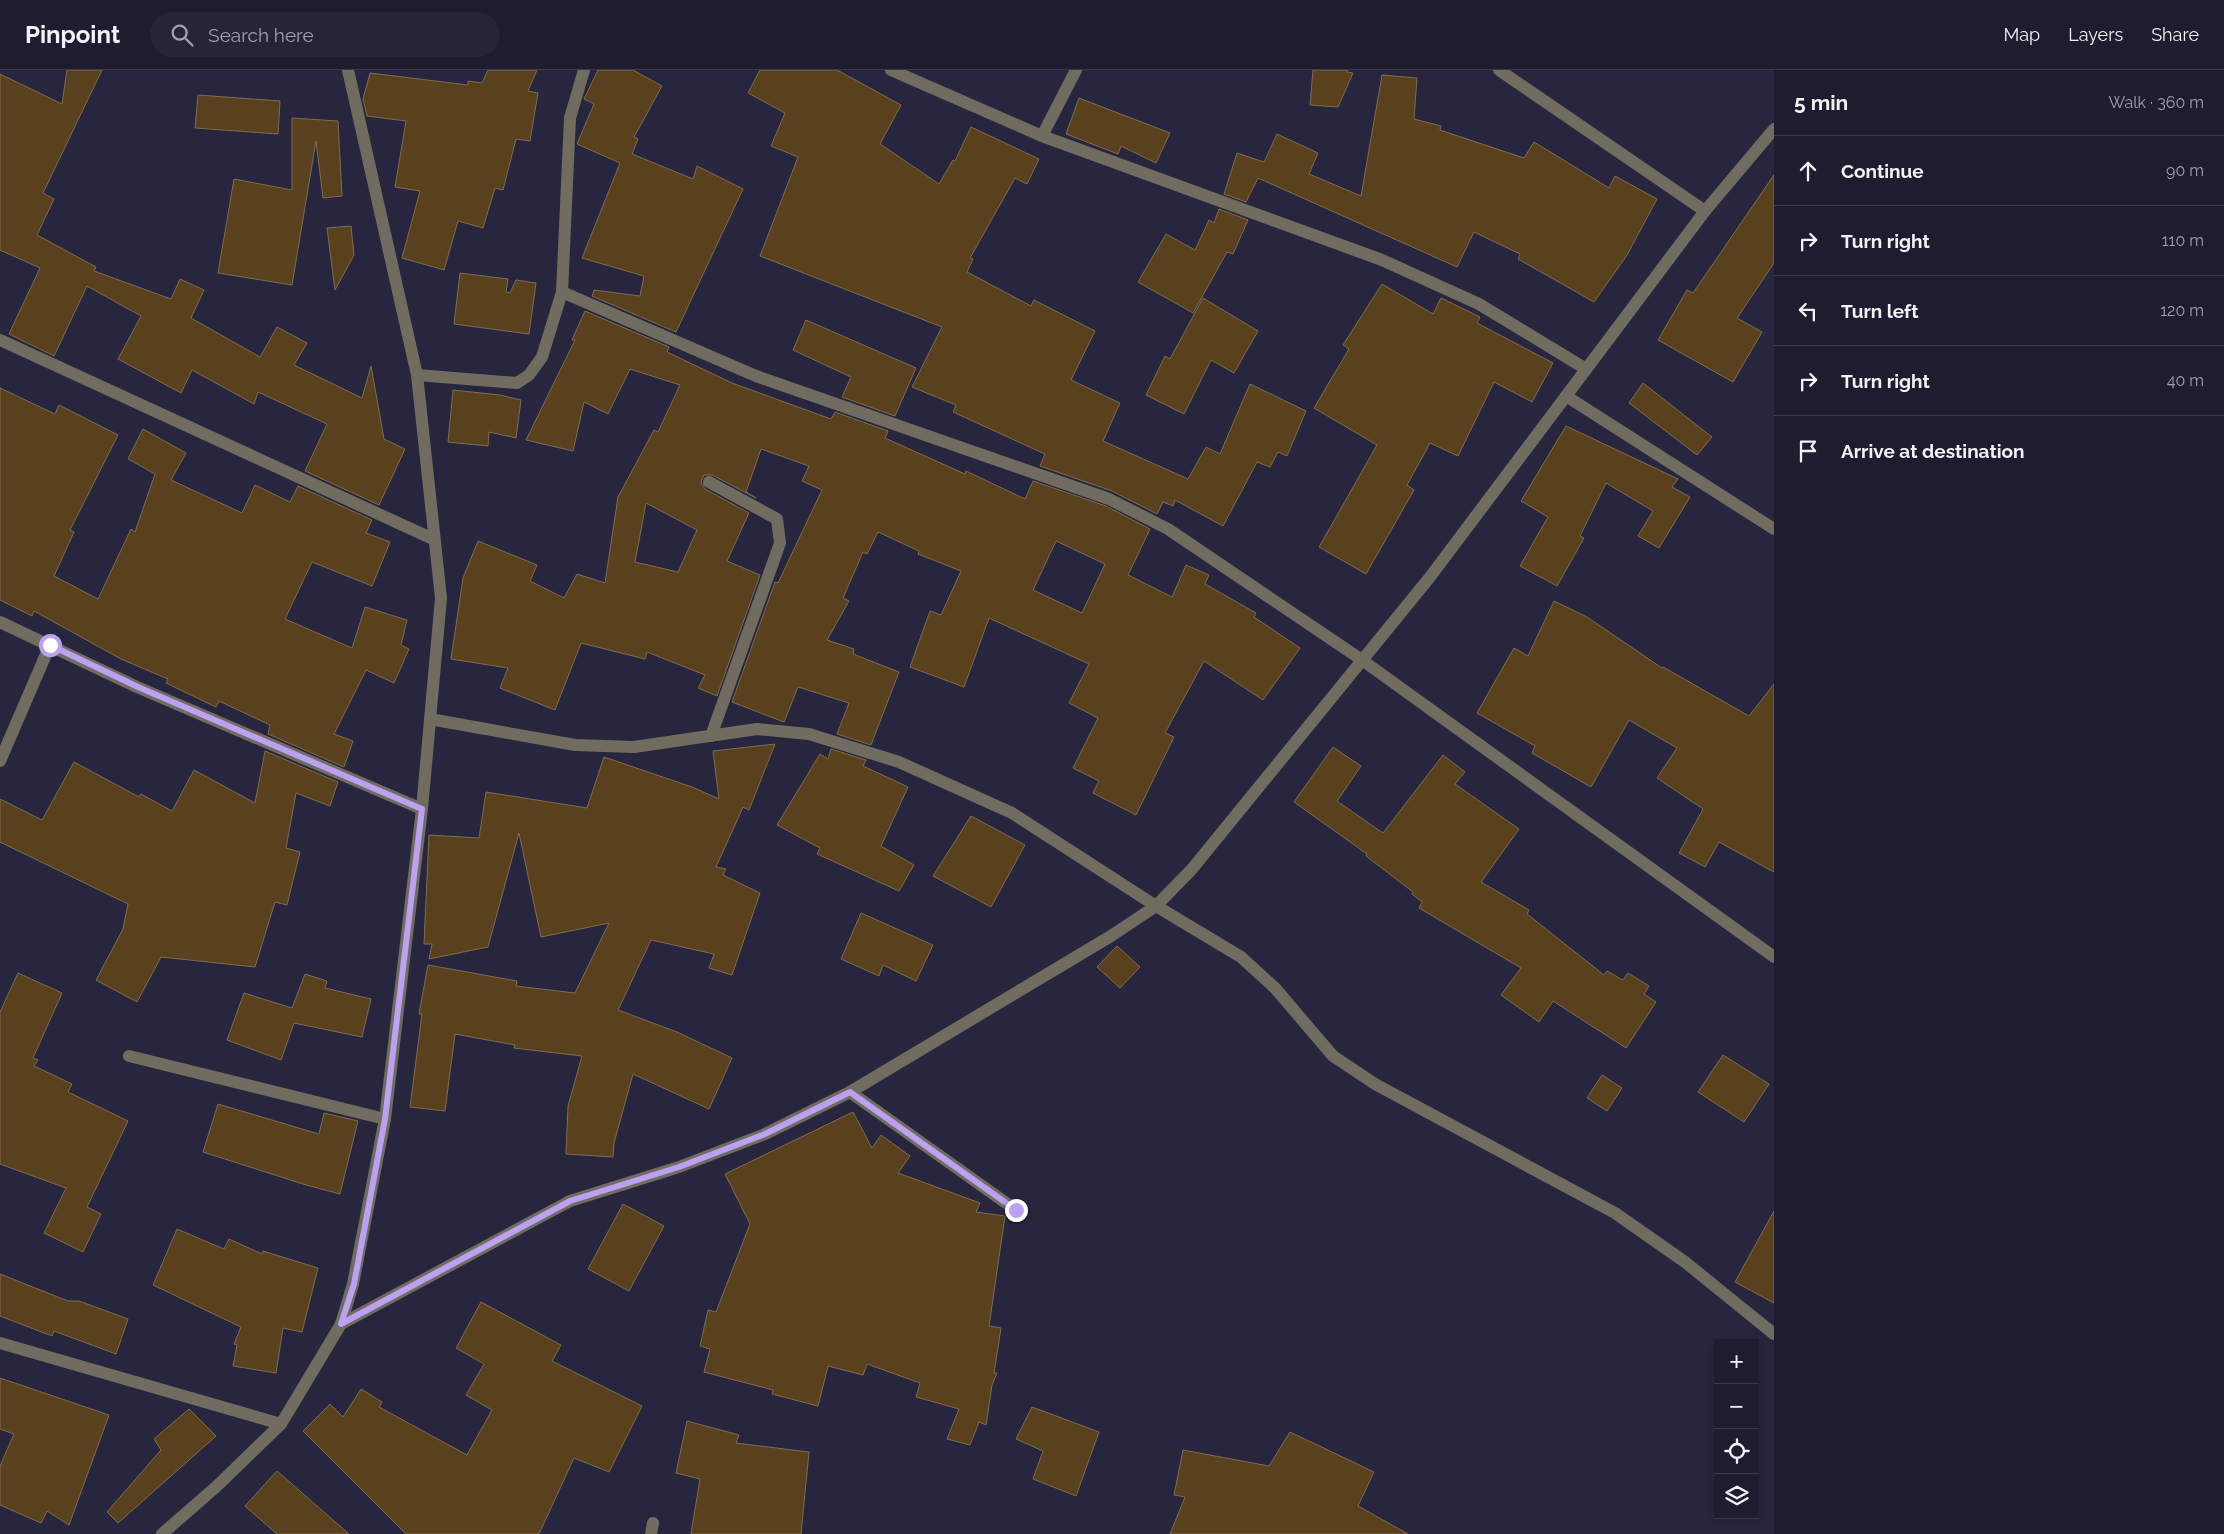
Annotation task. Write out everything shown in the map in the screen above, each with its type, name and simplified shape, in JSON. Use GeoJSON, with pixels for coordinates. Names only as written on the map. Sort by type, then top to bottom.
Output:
{"type":"FeatureCollection","features":[{"type":"Feature","properties":{"kind":"street"},"geometry":{"type":"LineString","coordinates":[[162,1534],[217,1486],[281,1424],[341,1324],[354,1284],[385,1119],[422,809],[441,598],[433,539],[417,375],[348,70]]}},
{"type":"Feature","properties":{"kind":"street"},"geometry":{"type":"LineString","coordinates":[[417,375],[517,383],[528,375],[542,357],[562,292],[570,118],[584,70]]}},
{"type":"Feature","properties":{"kind":"street"},"geometry":{"type":"LineString","coordinates":[[891,70],[1042,136],[1382,260],[1479,304],[1586,369]]}},
{"type":"Feature","properties":{"kind":"street"},"geometry":{"type":"LineString","coordinates":[[1042,136],[1076,70]]}},
{"type":"Feature","properties":{"kind":"street"},"geometry":{"type":"LineString","coordinates":[[1498,70],[1705,211]]}},
{"type":"Feature","properties":{"kind":"street"},"geometry":{"type":"LineString","coordinates":[[341,1324],[570,1201],[679,1167],[765,1134],[850,1092],[1111,936],[1156,906],[1192,869],[1430,577],[1705,211],[1772,135]]}},
{"type":"Feature","properties":{"kind":"street"},"geometry":{"type":"LineString","coordinates":[[562,292],[756,376],[1109,499],[1168,529],[1362,660],[1774,957]]}},
{"type":"Feature","properties":{"kind":"street"},"geometry":{"type":"LineString","coordinates":[[0,340],[433,539]]}},
{"type":"Feature","properties":{"kind":"street"},"geometry":{"type":"LineString","coordinates":[[1566,396],[1774,529]]}},
{"type":"Feature","properties":{"kind":"street"},"geometry":{"type":"LineString","coordinates":[[709,482],[777,519],[780,542],[711,736]]}},
{"type":"Feature","properties":{"kind":"street"},"geometry":{"type":"LineString","coordinates":[[0,622],[138,687],[422,809]]}},
{"type":"Feature","properties":{"kind":"street"},"geometry":{"type":"LineString","coordinates":[[0,761],[50,645]]}},
{"type":"Feature","properties":{"kind":"street"},"geometry":{"type":"LineString","coordinates":[[430,720],[575,745],[634,747],[757,730],[809,734],[899,762],[1012,813],[1156,906],[1241,957],[1275,988],[1333,1056],[1375,1084],[1615,1213],[1685,1262],[1774,1334]]}},
{"type":"Feature","properties":{"kind":"street"},"geometry":{"type":"LineString","coordinates":[[129,1056],[385,1119]]}},
{"type":"Feature","properties":{"kind":"street"},"geometry":{"type":"LineString","coordinates":[[850,1092],[1016,1210]]}},
{"type":"Feature","properties":{"kind":"street"},"geometry":{"type":"LineString","coordinates":[[0,1343],[281,1424]]}},
{"type":"Feature","properties":{"kind":"building"},"geometry":{"type":"Polygon","coordinates":[[[67,70],[102,70],[43,193],[54,199],[37,235],[96,267],[94,271],[171,299],[180,279],[204,290],[191,318],[260,357],[277,327],[307,343],[294,365],[362,398],[371,366],[384,439],[405,449],[379,505],[305,471],[327,424],[258,392],[254,404],[192,370],[181,393],[118,359],[141,316],[87,286],[54,356],[9,334],[40,268],[0,250],[0,74],[62,104],[67,70]]]}},
{"type":"Feature","properties":{"kind":"building"},"geometry":{"type":"Polygon","coordinates":[[[488,70],[537,70],[528,91],[538,93],[530,141],[516,139],[503,190],[495,188],[483,228],[458,221],[444,270],[402,258],[420,191],[395,187],[406,121],[367,116],[363,99],[370,73],[468,85],[468,81],[482,83],[488,70]]]}},
{"type":"Feature","properties":{"kind":"building"},"geometry":{"type":"Polygon","coordinates":[[[598,70],[633,70],[662,86],[634,137],[638,139],[632,154],[693,179],[697,166],[743,189],[676,332],[592,296],[594,290],[640,296],[644,276],[582,258],[620,163],[577,144],[594,104],[584,99],[598,70]]]}},
{"type":"Feature","properties":{"kind":"building"},"geometry":{"type":"Polygon","coordinates":[[[760,70],[837,70],[901,105],[880,144],[939,184],[953,160],[955,161],[971,127],[1039,159],[1027,184],[1015,178],[970,258],[973,259],[967,272],[1031,306],[1034,300],[1095,331],[1071,380],[1120,403],[1103,441],[1188,479],[1206,447],[1220,454],[1250,384],[1306,411],[1287,456],[1278,452],[1270,467],[1257,462],[1223,526],[1175,500],[1173,506],[1163,502],[1157,514],[1112,491],[1040,466],[1045,454],[953,412],[956,405],[912,387],[942,327],[760,256],[798,157],[771,146],[785,113],[748,93],[760,70]]]}},
{"type":"Feature","properties":{"kind":"building"},"geometry":{"type":"Polygon","coordinates":[[[1313,70],[1347,70],[1347,72],[1353,73],[1338,107],[1310,105],[1313,70]]]}},
{"type":"Feature","properties":{"kind":"building"},"geometry":{"type":"Polygon","coordinates":[[[1382,75],[1417,78],[1414,119],[1441,126],[1440,130],[1524,158],[1534,142],[1609,188],[1615,176],[1657,199],[1627,255],[1594,302],[1518,259],[1520,254],[1474,232],[1457,267],[1258,178],[1246,202],[1224,194],[1237,153],[1264,162],[1277,134],[1318,153],[1309,174],[1361,196],[1382,75]]]}},
{"type":"Feature","properties":{"kind":"building"},"geometry":{"type":"Polygon","coordinates":[[[198,95],[280,101],[278,134],[195,128],[198,95]]]}},
{"type":"Feature","properties":{"kind":"building"},"geometry":{"type":"Polygon","coordinates":[[[1079,98],[1170,133],[1156,163],[1121,146],[1118,154],[1066,134],[1079,98]]]}},
{"type":"Feature","properties":{"kind":"building"},"geometry":{"type":"Polygon","coordinates":[[[292,118],[338,121],[342,196],[323,198],[316,141],[292,285],[218,273],[234,179],[292,190],[292,118]]]}},
{"type":"Feature","properties":{"kind":"building"},"geometry":{"type":"Polygon","coordinates":[[[1774,175],[1774,263],[1737,318],[1762,332],[1733,382],[1658,340],[1687,290],[1693,293],[1774,175]]]}},
{"type":"Feature","properties":{"kind":"building"},"geometry":{"type":"Polygon","coordinates":[[[1219,209],[1248,220],[1233,254],[1227,252],[1193,313],[1138,282],[1166,234],[1195,250],[1209,220],[1214,223],[1219,209]]]}},
{"type":"Feature","properties":{"kind":"building"},"geometry":{"type":"Polygon","coordinates":[[[351,226],[354,255],[335,290],[327,228],[351,226]]]}},
{"type":"Feature","properties":{"kind":"building"},"geometry":{"type":"Polygon","coordinates":[[[460,273],[508,279],[506,292],[510,293],[516,280],[536,283],[529,334],[454,324],[460,273]]]}},
{"type":"Feature","properties":{"kind":"building"},"geometry":{"type":"Polygon","coordinates":[[[1382,284],[1433,314],[1441,298],[1480,317],[1477,323],[1553,363],[1532,402],[1494,382],[1458,456],[1430,443],[1407,485],[1414,490],[1366,574],[1319,547],[1377,445],[1314,408],[1349,349],[1343,345],[1382,284]]]}},
{"type":"Feature","properties":{"kind":"building"},"geometry":{"type":"Polygon","coordinates":[[[1203,298],[1258,331],[1234,373],[1211,360],[1184,414],[1146,395],[1165,356],[1170,359],[1203,298]]]}},
{"type":"Feature","properties":{"kind":"building"},"geometry":{"type":"Polygon","coordinates":[[[585,311],[669,347],[667,352],[732,383],[831,419],[835,412],[888,431],[885,438],[965,474],[966,471],[1025,499],[1033,481],[1106,506],[1150,529],[1128,575],[1172,597],[1186,565],[1209,575],[1205,584],[1256,613],[1254,617],[1300,648],[1263,700],[1204,661],[1165,733],[1174,737],[1136,815],[1093,793],[1099,781],[1073,768],[1098,718],[1069,703],[1089,664],[989,618],[964,687],[910,667],[930,611],[941,615],[961,571],[918,554],[919,551],[878,532],[867,554],[863,552],[843,598],[849,601],[827,640],[854,649],[853,654],[899,672],[871,745],[837,734],[849,703],[798,687],[784,722],[732,702],[775,582],[778,583],[822,490],[802,481],[809,466],[761,449],[746,492],[756,498],[712,475],[704,475],[701,482],[705,489],[749,513],[727,561],[760,575],[717,696],[698,688],[705,675],[647,652],[645,659],[581,643],[555,710],[500,688],[508,668],[451,659],[463,578],[478,541],[537,565],[530,581],[564,598],[577,574],[605,583],[618,497],[654,430],[658,432],[680,385],[630,369],[608,414],[584,402],[573,451],[526,440],[575,340],[572,340],[585,311]],[[646,503],[635,562],[678,572],[697,530],[646,503]],[[1056,541],[1033,590],[1082,613],[1105,564],[1056,541]]]}},
{"type":"Feature","properties":{"kind":"building"},"geometry":{"type":"Polygon","coordinates":[[[806,320],[916,368],[895,416],[842,397],[851,377],[793,350],[806,320]]]}},
{"type":"Feature","properties":{"kind":"building"},"geometry":{"type":"Polygon","coordinates":[[[1643,383],[1712,437],[1697,455],[1629,403],[1643,383]]]}},
{"type":"Feature","properties":{"kind":"building"},"geometry":{"type":"Polygon","coordinates":[[[0,388],[55,414],[59,405],[118,435],[70,530],[74,532],[54,576],[98,599],[131,529],[135,532],[155,474],[128,459],[143,429],[186,453],[171,480],[242,513],[255,485],[290,502],[298,486],[372,520],[366,533],[390,542],[372,586],[312,562],[285,619],[352,648],[365,607],[407,620],[401,645],[409,649],[394,683],[366,670],[334,734],[353,741],[344,767],[268,734],[270,725],[219,701],[216,707],[166,683],[168,679],[121,659],[34,611],[32,616],[0,600],[0,388]]]}},
{"type":"Feature","properties":{"kind":"building"},"geometry":{"type":"Polygon","coordinates":[[[453,390],[500,395],[521,400],[516,438],[489,432],[488,446],[448,442],[453,390]]]}},
{"type":"Feature","properties":{"kind":"building"},"geometry":{"type":"Polygon","coordinates":[[[1566,426],[1678,479],[1672,487],[1690,497],[1659,548],[1638,536],[1653,511],[1606,483],[1580,536],[1584,538],[1557,586],[1520,566],[1548,517],[1521,501],[1566,426]]]}},
{"type":"Feature","properties":{"kind":"building"},"geometry":{"type":"Polygon","coordinates":[[[1554,601],[1587,617],[1662,668],[1749,716],[1774,684],[1774,872],[1719,842],[1705,867],[1679,853],[1703,809],[1657,778],[1677,748],[1629,720],[1591,787],[1532,753],[1535,746],[1477,713],[1514,648],[1528,656],[1554,601]]]}},
{"type":"Feature","properties":{"kind":"building"},"geometry":{"type":"Polygon","coordinates":[[[775,744],[749,810],[743,807],[716,867],[726,869],[723,875],[760,893],[732,975],[709,968],[714,954],[651,940],[618,1010],[677,1032],[732,1058],[709,1109],[633,1074],[614,1143],[613,1157],[566,1154],[568,1106],[582,1056],[514,1048],[515,1045],[455,1034],[445,1111],[410,1107],[422,1014],[419,1014],[428,965],[517,981],[516,986],[575,993],[609,923],[541,937],[519,833],[488,947],[429,959],[432,944],[424,944],[429,835],[479,838],[486,792],[587,808],[604,757],[692,787],[719,799],[713,751],[775,744]]]}},
{"type":"Feature","properties":{"kind":"building"},"geometry":{"type":"Polygon","coordinates":[[[1333,747],[1361,766],[1337,801],[1383,833],[1443,755],[1465,772],[1455,784],[1519,829],[1481,882],[1529,910],[1527,914],[1604,975],[1607,971],[1623,980],[1628,973],[1649,986],[1644,994],[1656,1002],[1626,1048],[1553,1001],[1539,1022],[1501,995],[1521,968],[1419,908],[1422,902],[1412,894],[1413,892],[1366,856],[1367,854],[1294,802],[1333,747]]]}},
{"type":"Feature","properties":{"kind":"building"},"geometry":{"type":"Polygon","coordinates":[[[831,749],[866,760],[863,766],[908,787],[881,846],[914,865],[899,891],[817,854],[820,848],[777,825],[820,754],[828,759],[831,749]]]}},
{"type":"Feature","properties":{"kind":"building"},"geometry":{"type":"Polygon","coordinates":[[[265,751],[338,782],[330,806],[296,793],[286,848],[300,852],[287,905],[275,902],[255,967],[161,957],[137,1002],[96,980],[123,929],[128,904],[0,842],[0,799],[42,820],[74,762],[139,797],[141,794],[172,811],[194,770],[255,803],[265,751]]]}},
{"type":"Feature","properties":{"kind":"building"},"geometry":{"type":"Polygon","coordinates":[[[971,816],[1025,845],[991,907],[933,876],[971,816]]]}},
{"type":"Feature","properties":{"kind":"building"},"geometry":{"type":"Polygon","coordinates":[[[861,913],[933,945],[916,981],[883,965],[879,976],[841,959],[861,913]]]}},
{"type":"Feature","properties":{"kind":"building"},"geometry":{"type":"Polygon","coordinates":[[[1117,946],[1140,967],[1120,988],[1097,967],[1117,946]]]}},
{"type":"Feature","properties":{"kind":"building"},"geometry":{"type":"Polygon","coordinates":[[[18,973],[62,993],[33,1058],[38,1060],[34,1066],[72,1084],[68,1092],[128,1121],[87,1207],[101,1214],[83,1252],[44,1233],[66,1188],[0,1164],[0,1012],[18,973]]]}},
{"type":"Feature","properties":{"kind":"building"},"geometry":{"type":"Polygon","coordinates":[[[305,974],[327,981],[325,988],[371,999],[362,1037],[294,1023],[281,1060],[227,1040],[244,993],[292,1008],[305,974]]]}},
{"type":"Feature","properties":{"kind":"building"},"geometry":{"type":"Polygon","coordinates":[[[1723,1055],[1769,1084],[1744,1122],[1698,1092],[1723,1055]]]}},
{"type":"Feature","properties":{"kind":"building"},"geometry":{"type":"Polygon","coordinates":[[[1602,1075],[1622,1088],[1607,1111],[1587,1098],[1602,1075]]]}},
{"type":"Feature","properties":{"kind":"building"},"geometry":{"type":"Polygon","coordinates":[[[218,1104],[319,1134],[324,1113],[358,1121],[340,1194],[203,1152],[218,1104]]]}},
{"type":"Feature","properties":{"kind":"building"},"geometry":{"type":"Polygon","coordinates":[[[853,1112],[872,1148],[881,1135],[910,1156],[898,1173],[980,1203],[976,1212],[1005,1216],[989,1326],[1001,1328],[994,1373],[997,1373],[992,1385],[986,1425],[979,1422],[970,1445],[947,1439],[959,1409],[916,1397],[920,1383],[867,1364],[863,1375],[828,1366],[818,1406],[772,1394],[773,1390],[704,1372],[710,1349],[700,1346],[708,1310],[716,1312],[750,1224],[725,1174],[853,1112]]]}},
{"type":"Feature","properties":{"kind":"building"},"geometry":{"type":"Polygon","coordinates":[[[623,1204],[664,1226],[629,1291],[588,1269],[623,1204]]]}},
{"type":"Feature","properties":{"kind":"building"},"geometry":{"type":"Polygon","coordinates":[[[1774,1211],[1774,1303],[1735,1282],[1774,1211]]]}},
{"type":"Feature","properties":{"kind":"building"},"geometry":{"type":"Polygon","coordinates":[[[177,1229],[224,1249],[229,1239],[262,1254],[263,1251],[318,1268],[302,1332],[283,1328],[276,1373],[233,1366],[237,1345],[234,1344],[241,1327],[153,1285],[177,1229]]]}},
{"type":"Feature","properties":{"kind":"building"},"geometry":{"type":"Polygon","coordinates":[[[0,1274],[68,1301],[79,1301],[128,1319],[116,1354],[54,1331],[52,1336],[0,1316],[0,1274]]]}},
{"type":"Feature","properties":{"kind":"building"},"geometry":{"type":"Polygon","coordinates":[[[481,1302],[561,1345],[552,1361],[642,1406],[609,1472],[574,1458],[539,1534],[406,1534],[303,1431],[330,1404],[343,1417],[361,1389],[382,1402],[379,1407],[467,1455],[492,1410],[466,1395],[484,1364],[456,1348],[481,1302]]]}},
{"type":"Feature","properties":{"kind":"building"},"geometry":{"type":"Polygon","coordinates":[[[0,1378],[109,1415],[69,1525],[47,1511],[41,1523],[0,1505],[0,1466],[14,1434],[0,1429],[0,1378]]]}},
{"type":"Feature","properties":{"kind":"building"},"geometry":{"type":"Polygon","coordinates":[[[1032,1407],[1099,1432],[1076,1496],[1033,1479],[1043,1451],[1016,1439],[1032,1407]]]}},
{"type":"Feature","properties":{"kind":"building"},"geometry":{"type":"Polygon","coordinates":[[[189,1409],[216,1436],[118,1523],[107,1512],[161,1450],[154,1439],[189,1409]]]}},
{"type":"Feature","properties":{"kind":"building"},"geometry":{"type":"Polygon","coordinates":[[[687,1421],[739,1435],[736,1443],[809,1452],[801,1534],[691,1534],[700,1479],[676,1473],[687,1421]]]}},
{"type":"Feature","properties":{"kind":"building"},"geometry":{"type":"Polygon","coordinates":[[[1290,1432],[1374,1472],[1358,1506],[1408,1534],[1170,1534],[1185,1497],[1174,1495],[1183,1450],[1269,1466],[1290,1432]]]}},
{"type":"Feature","properties":{"kind":"building"},"geometry":{"type":"Polygon","coordinates":[[[277,1471],[349,1534],[277,1534],[245,1506],[277,1471]]]}},
{"type":"Feature","properties":{"kind":"route"},"geometry":{"type":"LineString","coordinates":[[50,645],[138,687],[422,809],[385,1119],[354,1284],[341,1324],[570,1201],[679,1167],[765,1134],[850,1092],[1016,1210]]}}]}
